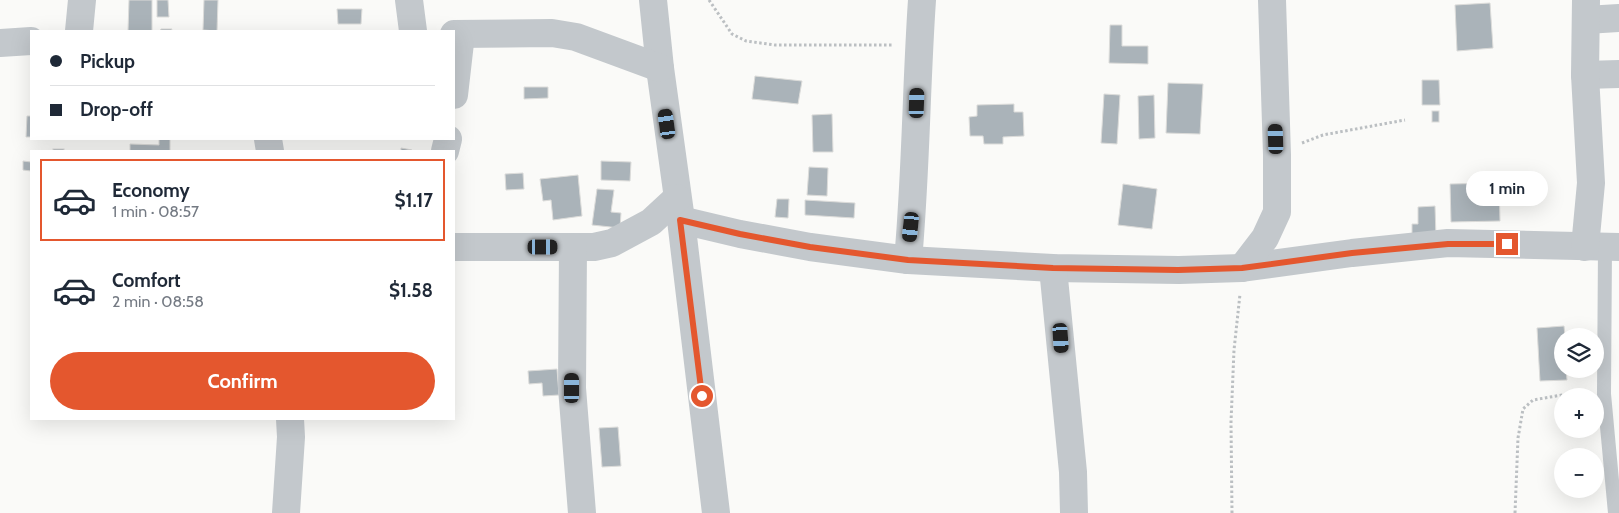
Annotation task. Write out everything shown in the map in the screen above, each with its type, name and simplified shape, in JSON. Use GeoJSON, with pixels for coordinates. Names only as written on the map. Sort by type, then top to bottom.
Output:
{"type":"FeatureCollection","features":[{"type":"Feature","properties":{"kind":"street"},"geometry":{"type":"LineString","coordinates":[[79,30],[82,0]]}},
{"type":"Feature","properties":{"kind":"street"},"geometry":{"type":"LineString","coordinates":[[409,0],[413,30]]}},
{"type":"Feature","properties":{"kind":"street"},"geometry":{"type":"LineString","coordinates":[[653,0],[716,513]]}},
{"type":"Feature","properties":{"kind":"street"},"geometry":{"type":"LineString","coordinates":[[908,260],[913,210],[922,0]]}},
{"type":"Feature","properties":{"kind":"street"},"geometry":{"type":"LineString","coordinates":[[1242,268],[1265,238],[1277,212],[1272,0]]}},
{"type":"Feature","properties":{"kind":"street"},"geometry":{"type":"LineString","coordinates":[[455,247],[594,247],[612,243],[679,209],[740,234],[810,247],[908,260],[1053,268],[1178,270],[1242,268],[1352,253],[1448,244],[1603,247],[1591,183],[1585,75],[1586,10],[1619,18]]}},
{"type":"Feature","properties":{"kind":"street"},"geometry":{"type":"LineString","coordinates":[[455,80],[458,34],[552,33],[576,37],[660,68]]}},
{"type":"Feature","properties":{"kind":"street"},"geometry":{"type":"LineString","coordinates":[[0,43],[30,41]]}},
{"type":"Feature","properties":{"kind":"street"},"geometry":{"type":"LineString","coordinates":[[1585,75],[1619,74]]}},
{"type":"Feature","properties":{"kind":"street"},"geometry":{"type":"LineString","coordinates":[[573,247],[572,388],[582,513]]}},
{"type":"Feature","properties":{"kind":"street"},"geometry":{"type":"LineString","coordinates":[[1053,268],[1073,472],[1074,513]]}},
{"type":"Feature","properties":{"kind":"street"},"geometry":{"type":"LineString","coordinates":[[286,513],[291,437],[290,420]]}},
{"type":"Feature","properties":{"kind":"lane"},"geometry":{"type":"LineString","coordinates":[[1603,247],[1604,388]]}},
{"type":"Feature","properties":{"kind":"lane"},"geometry":{"type":"LineString","coordinates":[[1604,394],[1615,513]]}},
{"type":"Feature","properties":{"kind":"path"},"geometry":{"type":"LineString","coordinates":[[709,0],[732,34],[746,41],[775,44],[898,45],[919,49]]}},
{"type":"Feature","properties":{"kind":"path"},"geometry":{"type":"LineString","coordinates":[[1277,155],[1323,135],[1405,120]]}},
{"type":"Feature","properties":{"kind":"path"},"geometry":{"type":"LineString","coordinates":[[1232,513],[1231,422],[1233,359],[1242,268]]}},
{"type":"Feature","properties":{"kind":"path"},"geometry":{"type":"LineString","coordinates":[[1515,513],[1518,438],[1522,409],[1533,400],[1554,396]]}},
{"type":"Feature","properties":{"kind":"building"},"geometry":{"type":"Polygon","coordinates":[[[129,0],[152,0],[152,30],[128,30],[129,0]]]}},
{"type":"Feature","properties":{"kind":"building"},"geometry":{"type":"Polygon","coordinates":[[[157,0],[168,0],[169,17],[157,17],[157,0]]]}},
{"type":"Feature","properties":{"kind":"building"},"geometry":{"type":"Polygon","coordinates":[[[204,0],[218,0],[217,30],[203,30],[204,0]]]}},
{"type":"Feature","properties":{"kind":"building"},"geometry":{"type":"Polygon","coordinates":[[[1490,3],[1493,48],[1457,51],[1455,5],[1490,3]]]}},
{"type":"Feature","properties":{"kind":"building"},"geometry":{"type":"Polygon","coordinates":[[[337,9],[362,9],[361,24],[338,24],[337,9]]]}},
{"type":"Feature","properties":{"kind":"building"},"geometry":{"type":"Polygon","coordinates":[[[1110,25],[1122,25],[1122,46],[1148,46],[1148,64],[1109,63],[1110,25]]]}},
{"type":"Feature","properties":{"kind":"building"},"geometry":{"type":"Polygon","coordinates":[[[755,76],[802,81],[798,104],[752,99],[755,76]]]}},
{"type":"Feature","properties":{"kind":"building"},"geometry":{"type":"Polygon","coordinates":[[[1422,80],[1439,80],[1440,105],[1422,105],[1422,80]]]}},
{"type":"Feature","properties":{"kind":"building"},"geometry":{"type":"Polygon","coordinates":[[[1168,83],[1203,84],[1200,134],[1166,133],[1168,83]]]}},
{"type":"Feature","properties":{"kind":"building"},"geometry":{"type":"Polygon","coordinates":[[[524,87],[548,87],[548,98],[524,99],[524,87]]]}},
{"type":"Feature","properties":{"kind":"building"},"geometry":{"type":"Polygon","coordinates":[[[1104,94],[1120,95],[1117,144],[1101,143],[1104,94]]]}},
{"type":"Feature","properties":{"kind":"building"},"geometry":{"type":"Polygon","coordinates":[[[1154,95],[1155,138],[1139,139],[1138,96],[1154,95]]]}},
{"type":"Feature","properties":{"kind":"building"},"geometry":{"type":"Polygon","coordinates":[[[1014,104],[1014,112],[1023,112],[1024,136],[1003,137],[1003,144],[984,144],[983,136],[970,136],[969,117],[977,116],[977,105],[1014,104]]]}},
{"type":"Feature","properties":{"kind":"building"},"geometry":{"type":"Polygon","coordinates":[[[1432,111],[1439,111],[1439,122],[1432,122],[1432,111]]]}},
{"type":"Feature","properties":{"kind":"building"},"geometry":{"type":"Polygon","coordinates":[[[832,114],[833,152],[813,152],[812,115],[832,114]]]}},
{"type":"Feature","properties":{"kind":"building"},"geometry":{"type":"Polygon","coordinates":[[[27,116],[30,116],[30,137],[26,137],[27,116]]]}},
{"type":"Feature","properties":{"kind":"building"},"geometry":{"type":"Polygon","coordinates":[[[159,140],[170,140],[170,150],[130,150],[130,144],[159,145],[159,140]]]}},
{"type":"Feature","properties":{"kind":"building"},"geometry":{"type":"Polygon","coordinates":[[[23,161],[30,162],[30,171],[23,170],[23,161]]]}},
{"type":"Feature","properties":{"kind":"building"},"geometry":{"type":"Polygon","coordinates":[[[601,161],[631,162],[630,181],[601,180],[601,161]]]}},
{"type":"Feature","properties":{"kind":"building"},"geometry":{"type":"Polygon","coordinates":[[[809,167],[828,168],[827,196],[807,195],[809,167]]]}},
{"type":"Feature","properties":{"kind":"building"},"geometry":{"type":"Polygon","coordinates":[[[523,173],[524,189],[506,190],[505,174],[523,173]]]}},
{"type":"Feature","properties":{"kind":"building"},"geometry":{"type":"Polygon","coordinates":[[[578,175],[582,216],[553,220],[551,200],[543,201],[540,179],[578,175]]]}},
{"type":"Feature","properties":{"kind":"building"},"geometry":{"type":"Polygon","coordinates":[[[1499,183],[1500,221],[1451,222],[1450,184],[1499,183]]]}},
{"type":"Feature","properties":{"kind":"building"},"geometry":{"type":"Polygon","coordinates":[[[1123,184],[1157,189],[1152,229],[1118,225],[1123,184]]]}},
{"type":"Feature","properties":{"kind":"building"},"geometry":{"type":"Polygon","coordinates":[[[597,189],[614,190],[611,212],[621,213],[620,228],[592,225],[597,189]]]}},
{"type":"Feature","properties":{"kind":"building"},"geometry":{"type":"Polygon","coordinates":[[[777,199],[789,199],[788,218],[775,217],[777,199]]]}},
{"type":"Feature","properties":{"kind":"building"},"geometry":{"type":"Polygon","coordinates":[[[805,200],[855,203],[854,218],[805,215],[805,200]]]}},
{"type":"Feature","properties":{"kind":"building"},"geometry":{"type":"Polygon","coordinates":[[[1435,206],[1436,237],[1412,237],[1412,224],[1418,224],[1418,207],[1435,206]]]}},
{"type":"Feature","properties":{"kind":"building"},"geometry":{"type":"Polygon","coordinates":[[[1564,326],[1564,328],[1554,328],[1554,378],[1567,378],[1567,380],[1540,381],[1537,328],[1564,326]]]}},
{"type":"Feature","properties":{"kind":"building"},"geometry":{"type":"Polygon","coordinates":[[[557,369],[559,395],[543,396],[542,383],[529,384],[528,371],[557,369]]]}},
{"type":"Feature","properties":{"kind":"building"},"geometry":{"type":"Polygon","coordinates":[[[618,427],[621,466],[602,467],[599,428],[618,427]]]}},
{"type":"Feature","properties":{"kind":"route"},"geometry":{"type":"LineString","coordinates":[[702,396],[680,220],[740,234],[810,247],[908,260],[1053,268],[1178,270],[1242,268],[1352,253],[1448,244],[1507,244]]}}]}
